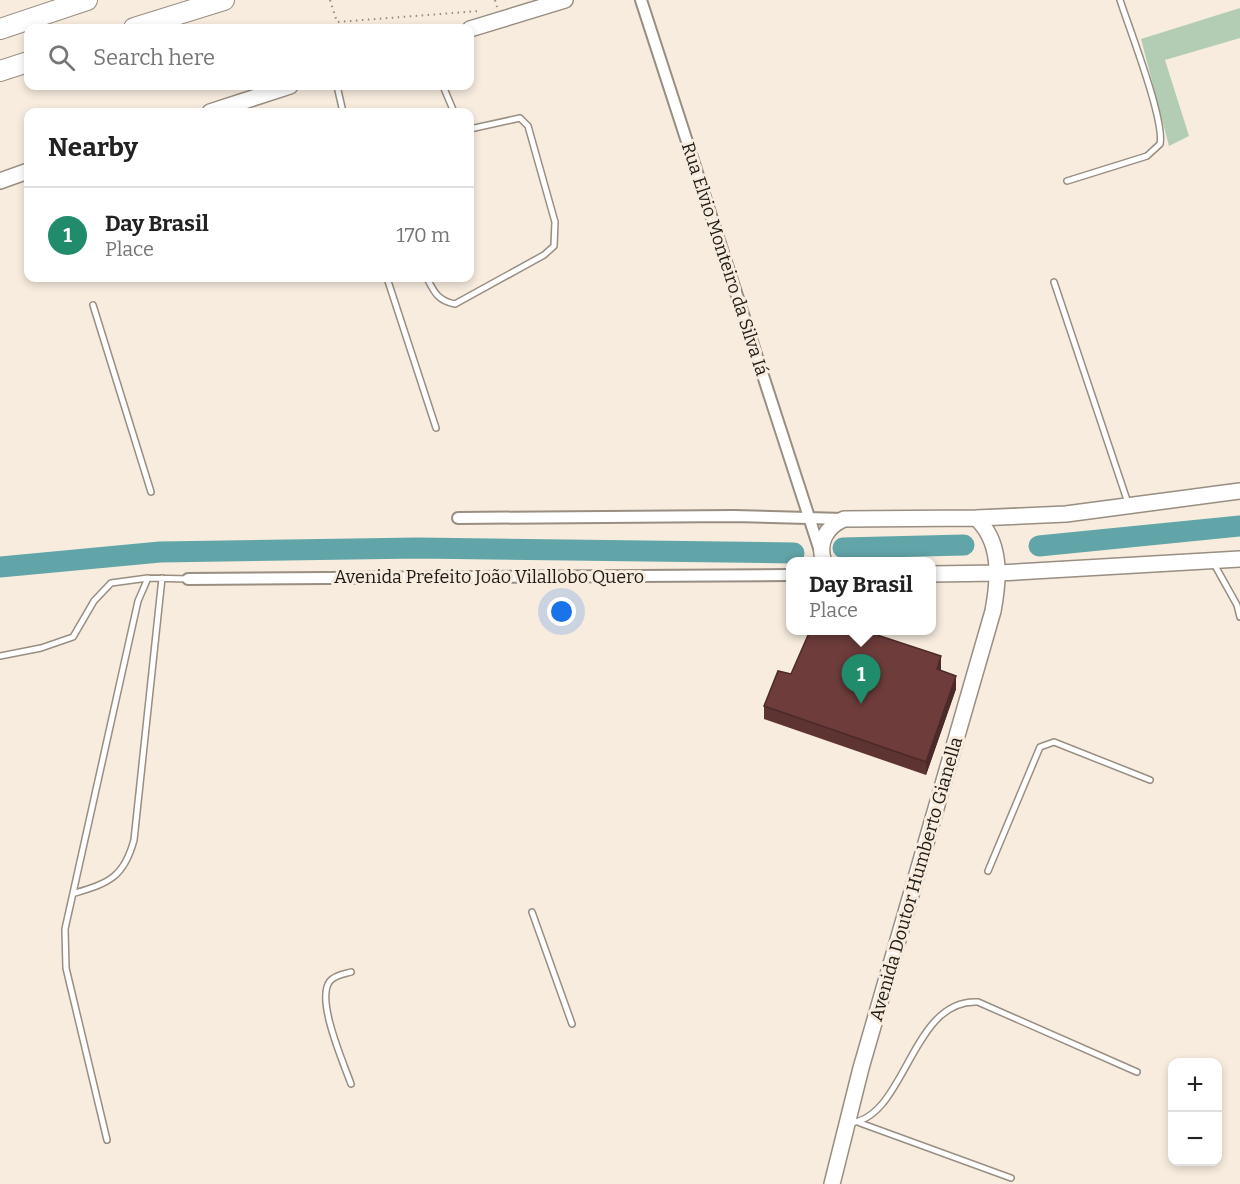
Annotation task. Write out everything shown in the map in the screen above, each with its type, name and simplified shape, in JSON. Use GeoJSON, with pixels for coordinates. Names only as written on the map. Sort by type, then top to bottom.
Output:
{"type":"FeatureCollection","features":[{"type":"Feature","properties":{"kind":"highway"},"geometry":{"type":"LineString","coordinates":[[0,29],[87,0]]}},
{"type":"Feature","properties":{"kind":"highway"},"geometry":{"type":"LineString","coordinates":[[147,24],[224,0]]}},
{"type":"Feature","properties":{"kind":"highway"},"geometry":{"type":"LineString","coordinates":[[0,71],[24,63]]}},
{"type":"Feature","properties":{"kind":"main road"},"geometry":{"type":"LineString","coordinates":[[474,28],[565,0]]}},
{"type":"Feature","properties":{"kind":"main road"},"geometry":{"type":"LineString","coordinates":[[222,108],[278,90]]}},
{"type":"Feature","properties":{"kind":"main road"},"geometry":{"type":"LineString","coordinates":[[0,181],[24,172]]}},
{"type":"Feature","properties":{"kind":"main road"},"geometry":{"type":"LineString","coordinates":[[822,557],[823,538],[828,530],[844,519],[976,518],[1066,514],[1240,491]]}},
{"type":"Feature","properties":{"kind":"main road"},"geometry":{"type":"LineString","coordinates":[[976,518],[987,534],[999,573]]}},
{"type":"Feature","properties":{"kind":"main road"},"geometry":{"type":"LineString","coordinates":[[936,574],[999,573],[1240,559]]}},
{"type":"Feature","properties":{"kind":"main road","name":"Avenida Doutor Humberto Gianella"},"geometry":{"type":"LineString","coordinates":[[832,1184],[853,1123],[993,611],[999,573]]}},
{"type":"Feature","properties":{"kind":"street","name":"Rua Elvio Monteiro da Silva Iá"},"geometry":{"type":"LineString","coordinates":[[641,0],[808,518]]}},
{"type":"Feature","properties":{"kind":"street"},"geometry":{"type":"LineString","coordinates":[[458,518],[844,519]]}},
{"type":"Feature","properties":{"kind":"street"},"geometry":{"type":"LineString","coordinates":[[808,518],[822,557]]}},
{"type":"Feature","properties":{"kind":"street","name":"Avenida Prefeito João Vilallobo Quero"},"geometry":{"type":"LineString","coordinates":[[188,579],[786,575]]}},
{"type":"Feature","properties":{"kind":"lane"},"geometry":{"type":"LineString","coordinates":[[1067,181],[1147,156],[1160,144],[1160,130],[1152,101],[1120,0]]}},
{"type":"Feature","properties":{"kind":"lane"},"geometry":{"type":"LineString","coordinates":[[338,90],[342,108]]}},
{"type":"Feature","properties":{"kind":"lane"},"geometry":{"type":"LineString","coordinates":[[444,90],[452,108]]}},
{"type":"Feature","properties":{"kind":"lane"},"geometry":{"type":"LineString","coordinates":[[429,282],[436,296],[446,303],[455,304],[544,255],[554,246],[555,222],[528,126],[520,118],[474,128]]}},
{"type":"Feature","properties":{"kind":"lane"},"geometry":{"type":"LineString","coordinates":[[388,282],[436,428]]}},
{"type":"Feature","properties":{"kind":"lane"},"geometry":{"type":"LineString","coordinates":[[1054,282],[1129,507]]}},
{"type":"Feature","properties":{"kind":"lane"},"geometry":{"type":"LineString","coordinates":[[93,305],[151,492]]}},
{"type":"Feature","properties":{"kind":"lane"},"geometry":{"type":"LineString","coordinates":[[1213,561],[1237,605],[1240,617]]}},
{"type":"Feature","properties":{"kind":"lane"},"geometry":{"type":"LineString","coordinates":[[0,656],[41,648],[73,636],[94,601],[111,584],[148,578],[188,579]]}},
{"type":"Feature","properties":{"kind":"lane"},"geometry":{"type":"LineString","coordinates":[[107,1140],[66,968],[65,929],[75,893],[132,623],[148,578]]}},
{"type":"Feature","properties":{"kind":"lane"},"geometry":{"type":"LineString","coordinates":[[75,893],[112,879],[129,861],[132,851],[162,578]]}},
{"type":"Feature","properties":{"kind":"lane"},"geometry":{"type":"LineString","coordinates":[[988,871],[1040,747],[1054,742],[1150,780]]}},
{"type":"Feature","properties":{"kind":"lane"},"geometry":{"type":"LineString","coordinates":[[532,912],[572,1024]]}},
{"type":"Feature","properties":{"kind":"lane"},"geometry":{"type":"LineString","coordinates":[[351,972],[331,980],[327,987],[326,1004],[351,1084]]}},
{"type":"Feature","properties":{"kind":"lane"},"geometry":{"type":"LineString","coordinates":[[853,1123],[876,1111],[929,1028],[954,1005],[965,1001],[978,1002],[1137,1072]]}},
{"type":"Feature","properties":{"kind":"lane"},"geometry":{"type":"LineString","coordinates":[[853,1123],[1011,1178]]}},
{"type":"Feature","properties":{"kind":"path"},"geometry":{"type":"LineString","coordinates":[[330,0],[337,22],[486,10]]}},
{"type":"Feature","properties":{"kind":"path"},"geometry":{"type":"LineString","coordinates":[[495,0],[498,10]]}},
{"type":"Feature","properties":{"kind":"green space"},"geometry":{"type":"Polygon","coordinates":[[[1240,8],[1240,38],[1165,60],[1189,136],[1169,146],[1141,39],[1240,8]]]}},
{"type":"Feature","properties":{"kind":"building"},"geometry":{"type":"Polygon","coordinates":[[[808,635],[877,635],[941,656],[937,669],[956,676],[926,762],[764,706],[778,671],[791,674],[808,635]]]}},
{"type":"Feature","properties":{"kind":"waterway"},"geometry":{"type":"LineString","coordinates":[[1039,546],[1240,526]]}},
{"type":"Feature","properties":{"kind":"waterway"},"geometry":{"type":"LineString","coordinates":[[843,548],[964,545]]}},
{"type":"Feature","properties":{"kind":"waterway"},"geometry":{"type":"LineString","coordinates":[[0,567],[160,552],[418,548],[794,553]]}},
{"type":"Feature","properties":{"kind":"place","name":"Day Brasil"},"geometry":{"type":"Point","coordinates":[861,704]}}]}
